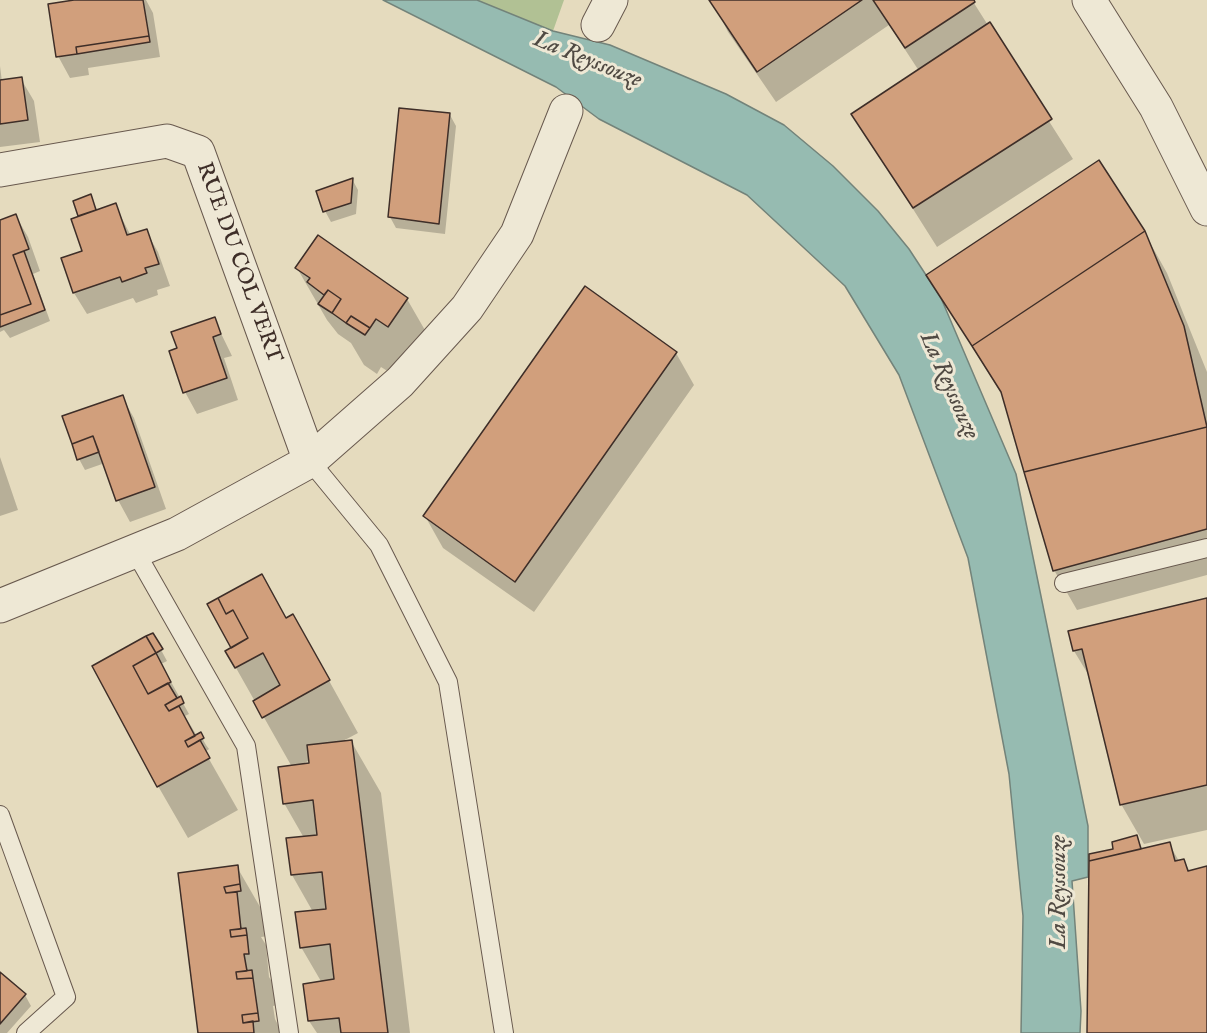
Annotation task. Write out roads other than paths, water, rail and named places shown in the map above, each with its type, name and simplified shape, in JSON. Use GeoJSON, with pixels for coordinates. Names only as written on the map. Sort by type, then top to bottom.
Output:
{"type":"FeatureCollection","features":[{"type":"Feature","properties":{"kind":"street"},"geometry":{"type":"LineString","coordinates":[[1089,0],[1156,106],[1207,209]]}},
{"type":"Feature","properties":{"kind":"street"},"geometry":{"type":"LineString","coordinates":[[0,606],[177,534],[310,461],[400,382],[467,308],[517,234],[566,111]]}},
{"type":"Feature","properties":{"kind":"street","name":"RUE DU COL VERT"},"geometry":{"type":"LineString","coordinates":[[0,170],[167,141],[198,152],[310,461]]}},
{"type":"Feature","properties":{"kind":"lane"},"geometry":{"type":"LineString","coordinates":[[310,461],[379,544],[448,682],[504,1033]]}},
{"type":"Feature","properties":{"kind":"lane"},"geometry":{"type":"LineString","coordinates":[[1064,583],[1207,548]]}},
{"type":"Feature","properties":{"kind":"lane"},"geometry":{"type":"LineString","coordinates":[[135,552],[246,746],[289,1033]]}},
{"type":"Feature","properties":{"kind":"lane"},"geometry":{"type":"LineString","coordinates":[[0,815],[66,997],[26,1033]]}},
{"type":"Feature","properties":{"kind":"water","name":"La Reyssouze"},"geometry":{"type":"Polygon","coordinates":[[[383,0],[477,0],[553,31],[610,45],[726,94],[784,125],[833,166],[878,211],[909,249],[941,298],[1016,474],[1088,826],[1088,877],[1072,881],[1081,1011],[1080,1033],[1021,1033],[1023,916],[1009,774],[968,558],[899,375],[845,286],[747,195],[599,119],[556,87],[383,0]]]}}]}
